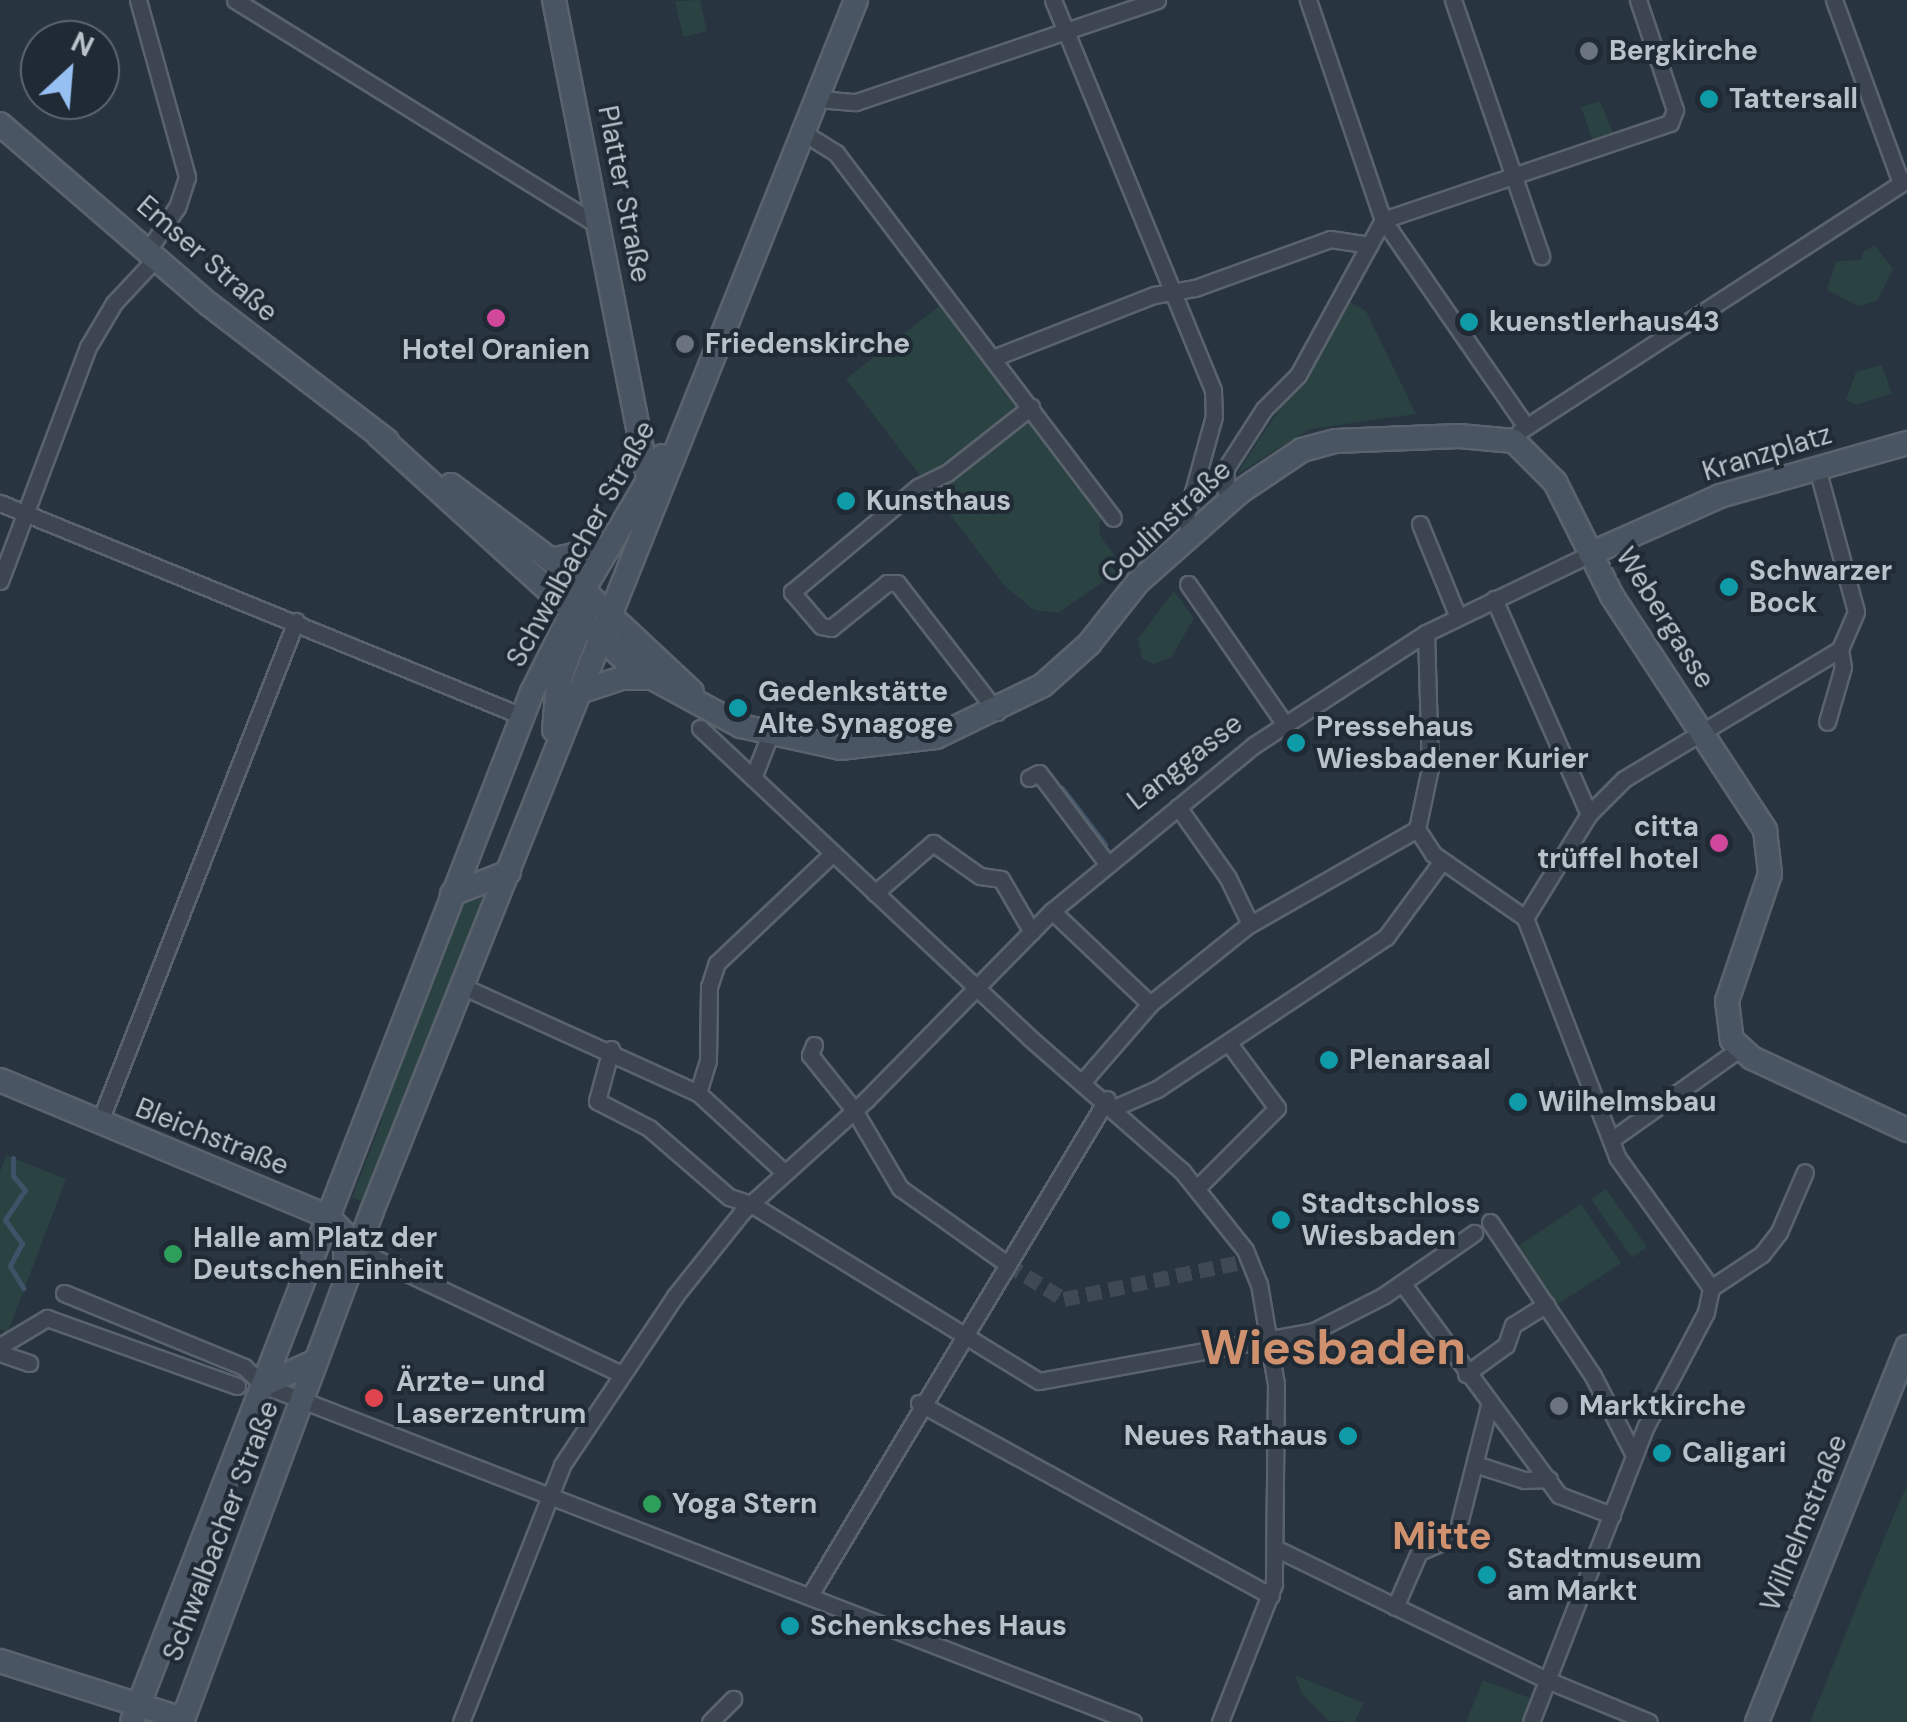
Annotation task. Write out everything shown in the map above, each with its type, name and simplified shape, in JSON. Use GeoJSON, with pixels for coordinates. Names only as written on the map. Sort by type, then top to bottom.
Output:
{"type":"FeatureCollection","features":[{"type":"Feature","properties":{"kind":"street"},"geometry":{"type":"LineString","coordinates":[[0,580],[91,340],[152,253],[178,208],[187,178],[138,0]]}},
{"type":"Feature","properties":{"kind":"street"},"geometry":{"type":"LineString","coordinates":[[234,0],[600,226]]}},
{"type":"Feature","properties":{"kind":"street","name":"Platter Straße"},"geometry":{"type":"LineString","coordinates":[[554,0],[634,401],[655,480]]}},
{"type":"Feature","properties":{"kind":"street","name":"Schwalbacher Straße"},"geometry":{"type":"LineString","coordinates":[[185,1721],[358,1250],[576,693],[584,626],[583,590],[655,480],[701,393],[856,0]]}},
{"type":"Feature","properties":{"kind":"street"},"geometry":{"type":"LineString","coordinates":[[1052,0],[1213,390],[1211,427],[1186,518],[1190,538]]}},
{"type":"Feature","properties":{"kind":"street"},"geometry":{"type":"LineString","coordinates":[[818,99],[856,102],[1158,0]]}},
{"type":"Feature","properties":{"kind":"street"},"geometry":{"type":"LineString","coordinates":[[1308,0],[1383,220],[1520,433],[1904,181],[1834,0]]}},
{"type":"Feature","properties":{"kind":"street"},"geometry":{"type":"LineString","coordinates":[[1453,0],[1541,256]]}},
{"type":"Feature","properties":{"kind":"street"},"geometry":{"type":"LineString","coordinates":[[1232,499],[1225,489],[1226,468],[1264,409],[1298,375],[1383,220],[1514,177],[1675,116],[1638,0]]}},
{"type":"Feature","properties":{"kind":"street","name":"Emser Straße"},"geometry":{"type":"LineString","coordinates":[[0,124],[298,377],[551,560],[583,590]]}},
{"type":"Feature","properties":{"kind":"street"},"geometry":{"type":"LineString","coordinates":[[804,133],[836,153],[1113,518]]}},
{"type":"Feature","properties":{"kind":"street"},"geometry":{"type":"LineString","coordinates":[[993,358],[1330,239],[1370,246]]}},
{"type":"Feature","properties":{"kind":"street"},"geometry":{"type":"LineString","coordinates":[[996,712],[896,583],[887,583],[830,628],[821,626],[792,592],[918,487],[947,473],[1031,407]]}},
{"type":"Feature","properties":{"kind":"street","name":"Coulinstraße"},"geometry":{"type":"LineString","coordinates":[[584,626],[710,723],[821,747],[885,746],[936,737],[996,712],[1070,663],[1138,582],[1232,499],[1316,446],[1520,433]]}},
{"type":"Feature","properties":{"kind":"street","name":"Webergasse"},"geometry":{"type":"LineString","coordinates":[[1520,433],[1555,482],[1590,554],[1765,830],[1770,874],[1725,1012],[1739,1049]]}},
{"type":"Feature","properties":{"kind":"street","name":"Emser Straße"},"geometry":{"type":"LineString","coordinates":[[378,435],[584,626]]}},
{"type":"Feature","properties":{"kind":"street","name":"Kranzplatz"},"geometry":{"type":"LineString","coordinates":[[1694,506],[1907,443]]}},
{"type":"Feature","properties":{"kind":"street"},"geometry":{"type":"LineString","coordinates":[[1524,918],[1590,814],[1624,778],[1840,649],[1854,623],[1855,603],[1817,468]]}},
{"type":"Feature","properties":{"kind":"street","name":"Schwalbacher Straße"},"geometry":{"type":"LineString","coordinates":[[136,1713],[522,716],[584,626],[611,616],[655,480]]}},
{"type":"Feature","properties":{"kind":"street"},"geometry":{"type":"LineString","coordinates":[[0,503],[522,716]]}},
{"type":"Feature","properties":{"kind":"street","name":"Langgasse"},"geometry":{"type":"LineString","coordinates":[[461,1722],[548,1495],[621,1374],[751,1204],[854,1110],[1106,862],[1284,723],[1426,633],[1694,506]]}},
{"type":"Feature","properties":{"kind":"street"},"geometry":{"type":"LineString","coordinates":[[1420,524],[1458,617]]}},
{"type":"Feature","properties":{"kind":"street"},"geometry":{"type":"LineString","coordinates":[[551,560],[609,547]]}},
{"type":"Feature","properties":{"kind":"street"},"geometry":{"type":"LineString","coordinates":[[1188,584],[1284,723]]}},
{"type":"Feature","properties":{"kind":"street","name":"Coulinstraße"},"geometry":{"type":"LineString","coordinates":[[583,590],[710,723]]}},
{"type":"Feature","properties":{"kind":"street"},"geometry":{"type":"LineString","coordinates":[[1494,599],[1590,814]]}},
{"type":"Feature","properties":{"kind":"street"},"geometry":{"type":"LineString","coordinates":[[100,1121],[296,621]]}},
{"type":"Feature","properties":{"kind":"street"},"geometry":{"type":"LineString","coordinates":[[552,753],[558,684],[584,626]]}},
{"type":"Feature","properties":{"kind":"street"},"geometry":{"type":"LineString","coordinates":[[1084,1080],[1150,1004],[1250,924],[1417,829],[1430,768],[1426,633]]}},
{"type":"Feature","properties":{"kind":"street"},"geometry":{"type":"LineString","coordinates":[[1827,722],[1843,667],[1840,649]]}},
{"type":"Feature","properties":{"kind":"street"},"geometry":{"type":"LineString","coordinates":[[576,693],[622,678],[650,678]]}},
{"type":"Feature","properties":{"kind":"street"},"geometry":{"type":"LineString","coordinates":[[710,723],[753,778],[832,854],[977,989],[1111,1103],[1198,1187],[1250,1260],[1263,1338],[1275,1548],[1271,1596],[1220,1722]]}},
{"type":"Feature","properties":{"kind":"street"},"geometry":{"type":"LineString","coordinates":[[753,778],[768,737]]}},
{"type":"Feature","properties":{"kind":"street"},"geometry":{"type":"LineString","coordinates":[[1029,778],[1039,774],[1106,862]]}},
{"type":"Feature","properties":{"kind":"street"},"geometry":{"type":"LineString","coordinates":[[1178,807],[1228,878],[1250,924]]}},
{"type":"Feature","properties":{"kind":"street"},"geometry":{"type":"LineString","coordinates":[[1417,829],[1442,861],[1524,918],[1632,1184],[1711,1288]]}},
{"type":"Feature","properties":{"kind":"street"},"geometry":{"type":"LineString","coordinates":[[875,893],[933,843],[980,876],[1001,879],[1032,932]]}},
{"type":"Feature","properties":{"kind":"street"},"geometry":{"type":"LineString","coordinates":[[698,1093],[708,1060],[708,987],[718,963],[832,854]]}},
{"type":"Feature","properties":{"kind":"street"},"geometry":{"type":"LineString","coordinates":[[810,1595],[920,1403],[1111,1103],[1157,1089],[1386,937],[1442,861]]}},
{"type":"Feature","properties":{"kind":"street"},"geometry":{"type":"LineString","coordinates":[[452,894],[508,872]]}},
{"type":"Feature","properties":{"kind":"street"},"geometry":{"type":"LineString","coordinates":[[1052,911],[1150,1004]]}},
{"type":"Feature","properties":{"kind":"street"},"geometry":{"type":"LineString","coordinates":[[464,987],[611,1048],[698,1093],[784,1172]]}},
{"type":"Feature","properties":{"kind":"street"},"geometry":{"type":"LineString","coordinates":[[1198,1187],[1277,1108],[1228,1042]]}},
{"type":"Feature","properties":{"kind":"street"},"geometry":{"type":"LineString","coordinates":[[814,1045],[810,1055],[854,1110],[900,1188],[1007,1264]]}},
{"type":"Feature","properties":{"kind":"street"},"geometry":{"type":"LineString","coordinates":[[611,1048],[597,1102],[649,1128],[729,1197],[751,1204],[1022,1376],[1051,1382],[1314,1331],[1402,1283],[1474,1233]]}},
{"type":"Feature","properties":{"kind":"street"},"geometry":{"type":"LineString","coordinates":[[1611,1140],[1739,1049],[1907,1130]]}},
{"type":"Feature","properties":{"kind":"street","name":"Bleichstraße"},"geometry":{"type":"LineString","coordinates":[[0,1080],[326,1216]]}},
{"type":"Feature","properties":{"kind":"street"},"geometry":{"type":"LineString","coordinates":[[1531,1722],[1634,1454],[1706,1312],[1711,1288],[1762,1254],[1780,1232],[1805,1172]]}},
{"type":"Feature","properties":{"kind":"street"},"geometry":{"type":"LineString","coordinates":[[326,1216],[345,1234],[344,1288]]}},
{"type":"Feature","properties":{"kind":"street"},"geometry":{"type":"LineString","coordinates":[[1490,1222],[1546,1304],[1634,1454]]}},
{"type":"Feature","properties":{"kind":"street"},"geometry":{"type":"LineString","coordinates":[[358,1250],[621,1374]]}},
{"type":"Feature","properties":{"kind":"street"},"geometry":{"type":"LineString","coordinates":[[1402,1283],[1488,1406],[1505,1414],[1559,1495],[1612,1515]]}},
{"type":"Feature","properties":{"kind":"street"},"geometry":{"type":"LineString","coordinates":[[64,1293],[244,1367],[263,1385],[1133,1722]]}},
{"type":"Feature","properties":{"kind":"street"},"geometry":{"type":"LineString","coordinates":[[1466,1374],[1506,1345],[1513,1325],[1546,1304]]}},
{"type":"Feature","properties":{"kind":"street"},"geometry":{"type":"LineString","coordinates":[[29,1364],[0,1350],[46,1318],[236,1386]]}},
{"type":"Feature","properties":{"kind":"street","name":"Wilhelmstraße"},"geometry":{"type":"LineString","coordinates":[[1757,1722],[1907,1347]]}},
{"type":"Feature","properties":{"kind":"street","name":"Schwalbacher Straße"},"geometry":{"type":"LineString","coordinates":[[263,1385],[316,1361]]}},
{"type":"Feature","properties":{"kind":"street"},"geometry":{"type":"LineString","coordinates":[[920,1403],[1271,1596]]}},
{"type":"Feature","properties":{"kind":"street"},"geometry":{"type":"LineString","coordinates":[[1395,1607],[1419,1552],[1456,1536],[1488,1406]]}},
{"type":"Feature","properties":{"kind":"street"},"geometry":{"type":"LineString","coordinates":[[1475,1464],[1524,1480],[1549,1479]]}},
{"type":"Feature","properties":{"kind":"street"},"geometry":{"type":"LineString","coordinates":[[1275,1548],[1547,1680],[1649,1722]]}},
{"type":"Feature","properties":{"kind":"street"},"geometry":{"type":"LineString","coordinates":[[0,1661],[136,1713],[185,1721]]}},
{"type":"Feature","properties":{"kind":"street"},"geometry":{"type":"LineString","coordinates":[[710,1722],[733,1699]]}},
{"type":"Feature","properties":{"kind":"green space"},"geometry":{"type":"Polygon","coordinates":[[[700,0],[707,31],[683,37],[675,1],[700,0]]]}},
{"type":"Feature","properties":{"kind":"green space"},"geometry":{"type":"Polygon","coordinates":[[[1600,101],[1613,133],[1592,139],[1581,107],[1600,101]]]}},
{"type":"Feature","properties":{"kind":"green space"},"geometry":{"type":"Polygon","coordinates":[[[1875,246],[1893,269],[1877,301],[1858,306],[1827,290],[1836,261],[1861,260],[1864,251],[1875,246]]]}},
{"type":"Feature","properties":{"kind":"green space"},"geometry":{"type":"Polygon","coordinates":[[[1350,302],[1366,311],[1416,414],[1310,429],[1236,475],[1350,302]]]}},
{"type":"Feature","properties":{"kind":"green space"},"geometry":{"type":"Polygon","coordinates":[[[942,304],[1101,513],[1099,534],[1123,568],[1058,613],[1034,610],[1004,585],[846,379],[942,304]]]}},
{"type":"Feature","properties":{"kind":"green space"},"geometry":{"type":"Polygon","coordinates":[[[1882,365],[1892,394],[1855,405],[1846,400],[1856,372],[1882,365]]]}},
{"type":"Feature","properties":{"kind":"green space"},"geometry":{"type":"Polygon","coordinates":[[[1174,591],[1194,618],[1171,658],[1153,664],[1142,658],[1138,639],[1174,591]]]}},
{"type":"Feature","properties":{"kind":"green space"},"geometry":{"type":"Polygon","coordinates":[[[471,872],[492,881],[368,1204],[352,1197],[382,1120],[388,1079],[471,872]]]}},
{"type":"Feature","properties":{"kind":"green space"},"geometry":{"type":"Polygon","coordinates":[[[6,1155],[66,1179],[8,1332],[0,1329],[0,1172],[6,1155]]]}},
{"type":"Feature","properties":{"kind":"green space"},"geometry":{"type":"Polygon","coordinates":[[[1606,1189],[1647,1247],[1632,1258],[1591,1199],[1606,1189]]]}},
{"type":"Feature","properties":{"kind":"green space"},"geometry":{"type":"Polygon","coordinates":[[[1581,1204],[1621,1263],[1557,1305],[1518,1246],[1581,1204]]]}},
{"type":"Feature","properties":{"kind":"green space"},"geometry":{"type":"Polygon","coordinates":[[[1907,1485],[1907,1722],[1810,1722],[1885,1536],[1907,1485]]]}},
{"type":"Feature","properties":{"kind":"green space"},"geometry":{"type":"Polygon","coordinates":[[[1295,1675],[1364,1703],[1354,1722],[1329,1721],[1302,1694],[1295,1675]]]}},
{"type":"Feature","properties":{"kind":"green space"},"geometry":{"type":"Polygon","coordinates":[[[1483,1680],[1530,1698],[1522,1722],[1466,1722],[1483,1680]]]}},
{"type":"Feature","properties":{"kind":"waterway"},"geometry":{"type":"LineString","coordinates":[[1062,788],[1105,844]]}},
{"type":"Feature","properties":{"kind":"waterway"},"geometry":{"type":"LineString","coordinates":[[13,1158],[13,1176],[25,1190],[5,1220],[22,1243],[10,1266],[23,1288]]}},
{"type":"Feature","properties":{"kind":"tunnel"},"geometry":{"type":"LineString","coordinates":[[1007,1264],[1064,1299],[1250,1260]]}},
{"type":"Feature","properties":{"kind":"place","name":"Bergkirche"},"geometry":{"type":"Point","coordinates":[1589,51]}},
{"type":"Feature","properties":{"kind":"place","name":"Tattersall"},"geometry":{"type":"Point","coordinates":[1709,99]}},
{"type":"Feature","properties":{"kind":"place","name":"Hotel Oranien"},"geometry":{"type":"Point","coordinates":[496,318]}},
{"type":"Feature","properties":{"kind":"place","name":"kuenstlerhaus43"},"geometry":{"type":"Point","coordinates":[1469,322]}},
{"type":"Feature","properties":{"kind":"place","name":"Friedenskirche"},"geometry":{"type":"Point","coordinates":[685,344]}},
{"type":"Feature","properties":{"kind":"place","name":"Kunsthaus"},"geometry":{"type":"Point","coordinates":[846,501]}},
{"type":"Feature","properties":{"kind":"place","name":"Schwarzer Bock"},"geometry":{"type":"Point","coordinates":[1729,587]}},
{"type":"Feature","properties":{"kind":"place","name":"Gedenkstätte Alte Synagoge"},"geometry":{"type":"Point","coordinates":[738,708]}},
{"type":"Feature","properties":{"kind":"place","name":"Pressehaus Wiesbadener Kurier"},"geometry":{"type":"Point","coordinates":[1296,743]}},
{"type":"Feature","properties":{"kind":"place","name":"citta trüffel hotel"},"geometry":{"type":"Point","coordinates":[1719,843]}},
{"type":"Feature","properties":{"kind":"place","name":"Plenarsaal"},"geometry":{"type":"Point","coordinates":[1329,1060]}},
{"type":"Feature","properties":{"kind":"place","name":"Wilhelmsbau"},"geometry":{"type":"Point","coordinates":[1518,1102]}},
{"type":"Feature","properties":{"kind":"place","name":"Stadtschloss Wiesbaden"},"geometry":{"type":"Point","coordinates":[1281,1220]}},
{"type":"Feature","properties":{"kind":"place","name":"Halle am Platz der Deutschen Einheit"},"geometry":{"type":"Point","coordinates":[173,1254]}},
{"type":"Feature","properties":{"kind":"place","name":"Ärzte- und Laserzentrum"},"geometry":{"type":"Point","coordinates":[374,1398]}},
{"type":"Feature","properties":{"kind":"place","name":"Marktkirche"},"geometry":{"type":"Point","coordinates":[1559,1406]}},
{"type":"Feature","properties":{"kind":"place","name":"Neues Rathaus"},"geometry":{"type":"Point","coordinates":[1348,1436]}},
{"type":"Feature","properties":{"kind":"place","name":"Caligari"},"geometry":{"type":"Point","coordinates":[1662,1453]}},
{"type":"Feature","properties":{"kind":"place","name":"Yoga Stern"},"geometry":{"type":"Point","coordinates":[652,1504]}},
{"type":"Feature","properties":{"kind":"place","name":"Stadtmuseum am Markt"},"geometry":{"type":"Point","coordinates":[1487,1575]}},
{"type":"Feature","properties":{"kind":"place","name":"Schenksches Haus"},"geometry":{"type":"Point","coordinates":[790,1626]}},
{"type":"Feature","properties":{"kind":"district","name":"Wiesbaden"},"geometry":{"type":"Point","coordinates":[1333,1348]}},
{"type":"Feature","properties":{"kind":"district","name":"Mitte"},"geometry":{"type":"Point","coordinates":[1442,1537]}}]}
